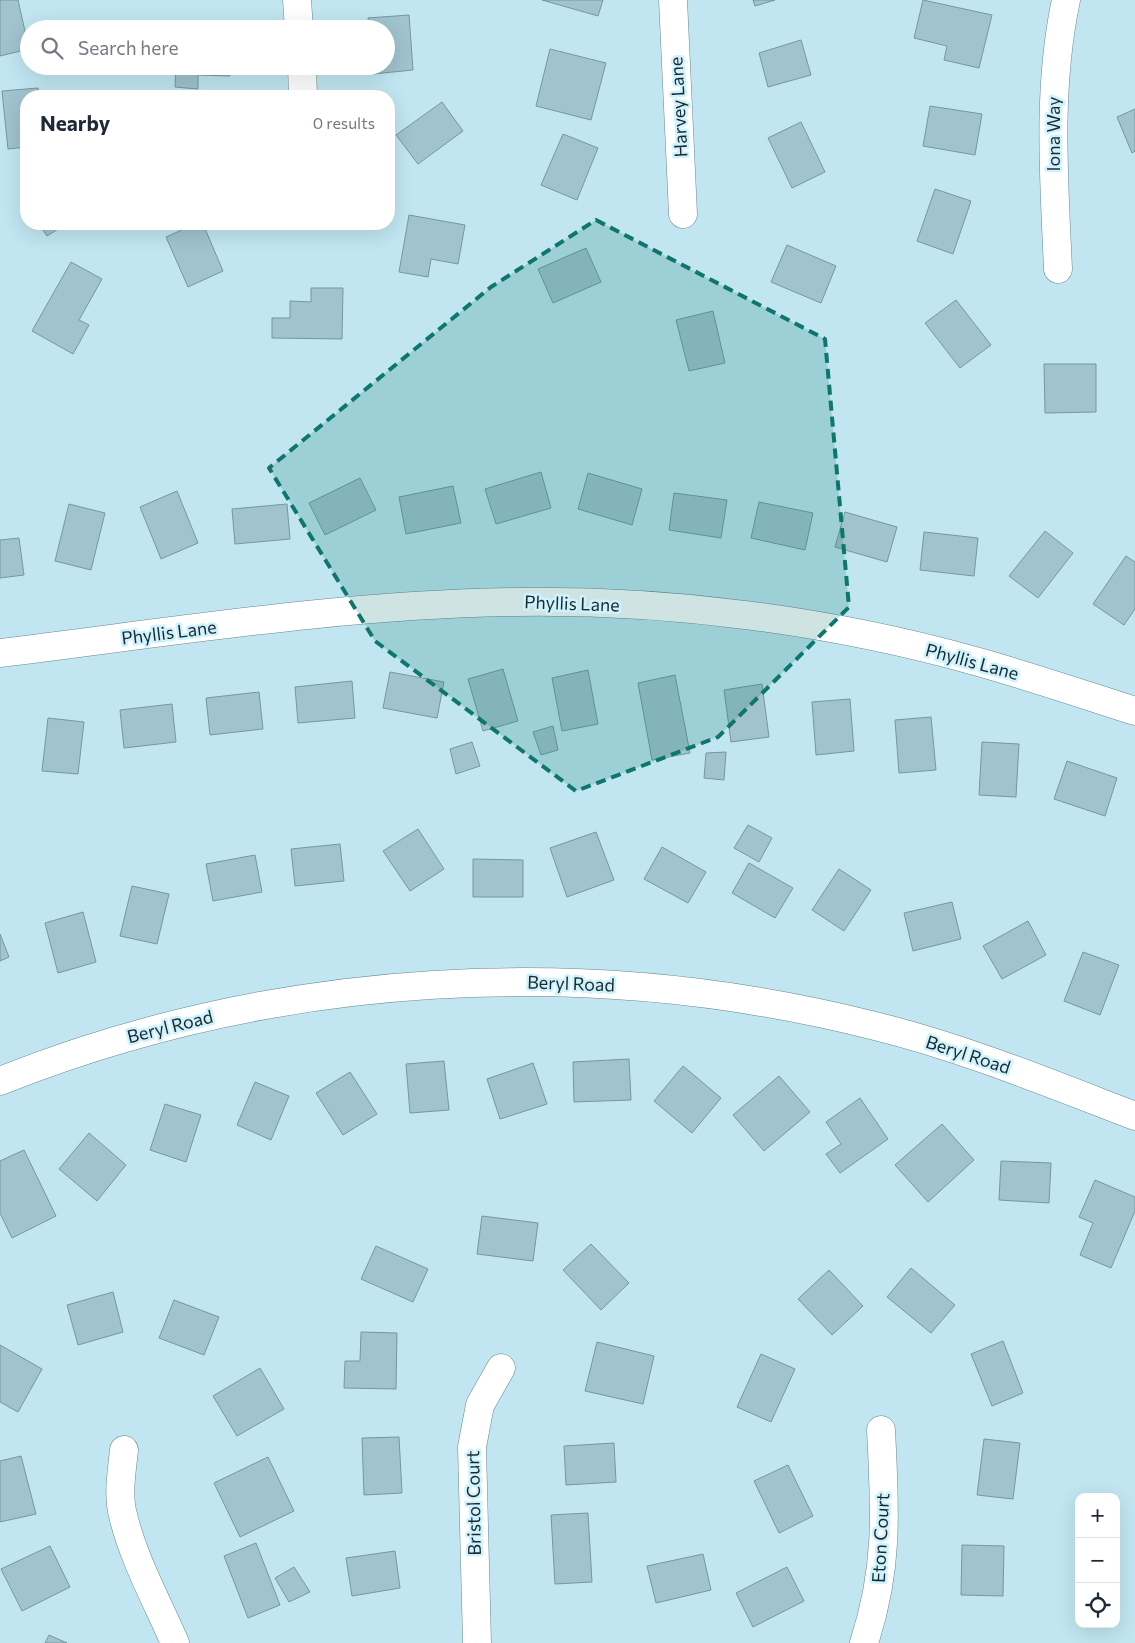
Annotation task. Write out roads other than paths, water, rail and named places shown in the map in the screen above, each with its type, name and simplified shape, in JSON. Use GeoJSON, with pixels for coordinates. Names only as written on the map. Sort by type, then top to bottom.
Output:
{"type":"FeatureCollection","features":[{"type":"Feature","properties":{"kind":"street"},"geometry":{"type":"LineString","coordinates":[[297,0],[298,20]]}},
{"type":"Feature","properties":{"kind":"street","name":"Harvey Lane"},"geometry":{"type":"LineString","coordinates":[[673,0],[684,214]]}},
{"type":"Feature","properties":{"kind":"street","name":"Iona Way"},"geometry":{"type":"LineString","coordinates":[[1058,269],[1054,164],[1054,73],[1066,0]]}},
{"type":"Feature","properties":{"kind":"street"},"geometry":{"type":"LineString","coordinates":[[302,75],[303,90]]}},
{"type":"Feature","properties":{"kind":"street","name":"Phyllis Lane"},"geometry":{"type":"LineString","coordinates":[[0,654],[340,611],[432,604],[592,603],[671,608],[759,618],[852,633],[972,660],[1135,711]]}},
{"type":"Feature","properties":{"kind":"street","name":"Beryl Road"},"geometry":{"type":"LineString","coordinates":[[0,1081],[36,1067],[152,1030],[252,1007],[364,990],[401,987],[476,982],[584,983],[682,991],[750,1001],[875,1026],[960,1050],[1135,1116]]}},
{"type":"Feature","properties":{"kind":"street","name":"Bristol Court"},"geometry":{"type":"LineString","coordinates":[[477,1643],[472,1447],[480,1405],[501,1368]]}},
{"type":"Feature","properties":{"kind":"street","name":"Eton Court"},"geometry":{"type":"LineString","coordinates":[[864,1643],[879,1589],[884,1551],[881,1430]]}},
{"type":"Feature","properties":{"kind":"street"},"geometry":{"type":"LineString","coordinates":[[124,1450],[120,1486],[122,1510],[130,1536],[175,1643]]}}]}
